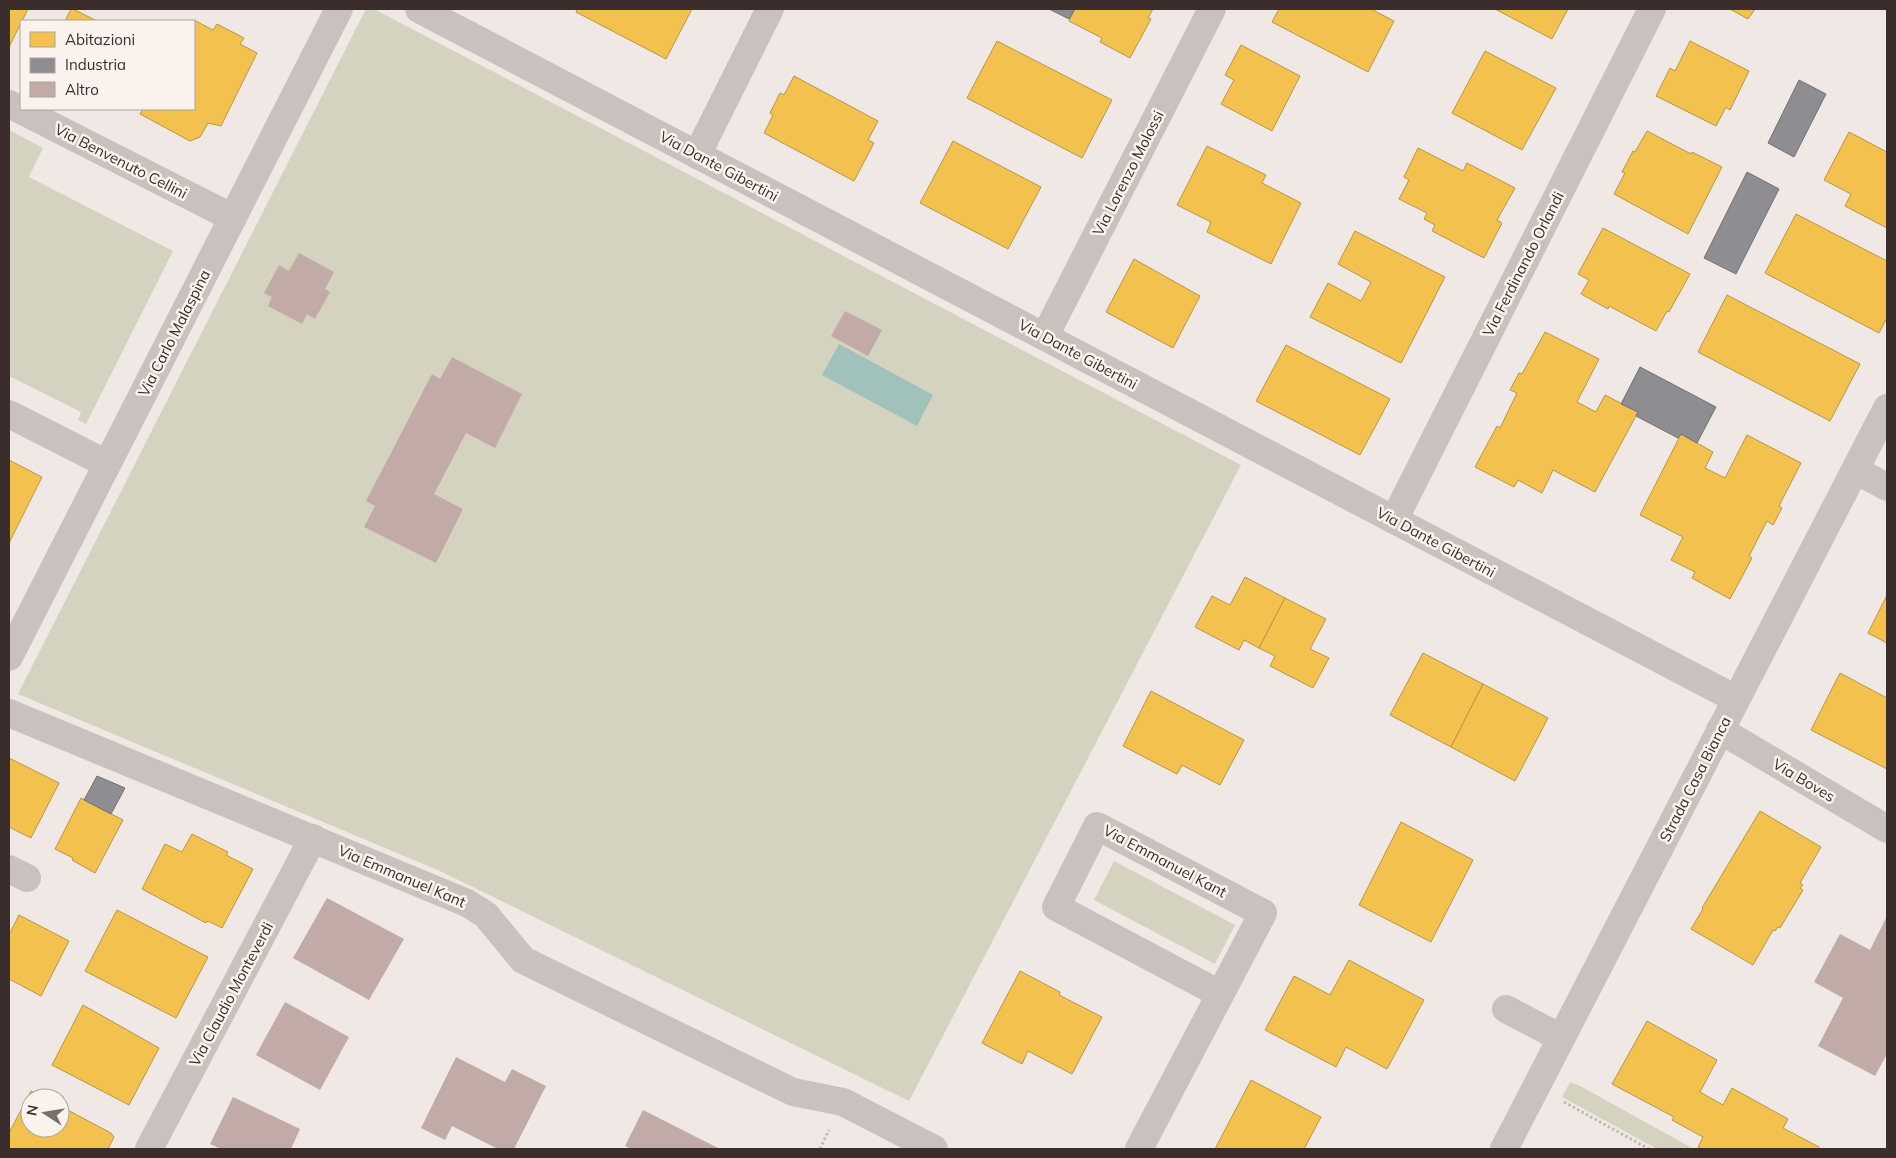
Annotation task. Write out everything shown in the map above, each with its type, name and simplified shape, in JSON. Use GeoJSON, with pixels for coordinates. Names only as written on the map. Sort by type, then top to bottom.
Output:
{"type":"FeatureCollection","features":[{"type":"Feature","properties":{"kind":"street","name":"Via Carlo Malaspina"},"geometry":{"type":"LineString","coordinates":[[9,657],[339,9]]}},
{"type":"Feature","properties":{"kind":"street","name":"Via Dante Gibertini"},"geometry":{"type":"LineString","coordinates":[[419,9],[1736,699]]}},
{"type":"Feature","properties":{"kind":"street"},"geometry":{"type":"LineString","coordinates":[[697,155],[770,9]]}},
{"type":"Feature","properties":{"kind":"street","name":"Via Lorenzo Molossi"},"geometry":{"type":"LineString","coordinates":[[1045,336],[1212,9]]}},
{"type":"Feature","properties":{"kind":"street","name":"Via Ferdinando Orlandi"},"geometry":{"type":"LineString","coordinates":[[1394,520],[1652,9]]}},
{"type":"Feature","properties":{"kind":"street","name":"Via Benvenuto Cellini"},"geometry":{"type":"LineString","coordinates":[[21,110],[233,218]]}},
{"type":"Feature","properties":{"kind":"street","name":"Strada Casa Bianca"},"geometry":{"type":"LineString","coordinates":[[1504,1149],[1887,408]]}},
{"type":"Feature","properties":{"kind":"street"},"geometry":{"type":"LineString","coordinates":[[9,414],[107,464]]}},
{"type":"Feature","properties":{"kind":"street"},"geometry":{"type":"LineString","coordinates":[[1855,470],[1887,487]]}},
{"type":"Feature","properties":{"kind":"street","name":"Via Emmanuel Kant"},"geometry":{"type":"LineString","coordinates":[[9,713],[467,903],[486,915],[523,960],[793,1092],[843,1102],[934,1149]]}},
{"type":"Feature","properties":{"kind":"street","name":"Via Boves"},"geometry":{"type":"LineString","coordinates":[[1720,730],[1887,829]]}},
{"type":"Feature","properties":{"kind":"street","name":"Via Emmanuel Kant"},"geometry":{"type":"LineString","coordinates":[[1140,1149],[1263,913],[1097,826],[1056,906],[1220,994]]}},
{"type":"Feature","properties":{"kind":"street","name":"Via Claudio Monteverdi"},"geometry":{"type":"LineString","coordinates":[[149,1149],[313,838]]}},
{"type":"Feature","properties":{"kind":"street"},"geometry":{"type":"LineString","coordinates":[[1506,1009],[1561,1038]]}},
{"type":"Feature","properties":{"kind":"path"},"geometry":{"type":"LineString","coordinates":[[1562,1102],[1649,1149]]}},
{"type":"Feature","properties":{"kind":"green space"},"geometry":{"type":"Polygon","coordinates":[[[366,9],[374,9],[1241,465],[909,1101],[440,871],[18,694],[366,9]]]}},
{"type":"Feature","properties":{"kind":"green space"},"geometry":{"type":"Polygon","coordinates":[[[9,130],[43,148],[29,177],[173,251],[86,424],[78,420],[81,412],[9,376],[9,130]]]}},
{"type":"Feature","properties":{"kind":"green space"},"geometry":{"type":"Polygon","coordinates":[[[1114,861],[1235,925],[1215,964],[1094,900],[1114,861]]]}},
{"type":"Feature","properties":{"kind":"green space"},"geometry":{"type":"Polygon","coordinates":[[[1570,1082],[1694,1149],[1657,1149],[1562,1097],[1570,1082]]]}},
{"type":"Feature","properties":{"kind":"water"},"geometry":{"type":"Polygon","coordinates":[[[839,344],[933,395],[917,426],[822,375],[839,344]]]}},
{"type":"Feature","properties":{"kind":"building: Abitazioni"},"geometry":{"type":"Polygon","coordinates":[[[9,9],[28,9],[22,20],[20,20],[20,25],[9,47],[9,9]]]}},
{"type":"Feature","properties":{"kind":"building: Abitazioni"},"geometry":{"type":"Polygon","coordinates":[[[71,9],[73,9],[95,20],[66,20],[71,9]]]}},
{"type":"Feature","properties":{"kind":"building: Abitazioni"},"geometry":{"type":"Polygon","coordinates":[[[577,9],[692,9],[666,59],[576,12],[577,9]]]}},
{"type":"Feature","properties":{"kind":"building: Abitazioni"},"geometry":{"type":"Polygon","coordinates":[[[1075,9],[1153,9],[1148,18],[1151,19],[1130,58],[1100,42],[1102,38],[1069,21],[1075,9]]]}},
{"type":"Feature","properties":{"kind":"building: Abitazioni"},"geometry":{"type":"Polygon","coordinates":[[[1279,9],[1371,9],[1394,21],[1368,72],[1272,22],[1279,9]]]}},
{"type":"Feature","properties":{"kind":"building: Abitazioni"},"geometry":{"type":"Polygon","coordinates":[[[1495,9],[1568,9],[1552,39],[1495,9]]]}},
{"type":"Feature","properties":{"kind":"building: Abitazioni"},"geometry":{"type":"Polygon","coordinates":[[[1730,9],[1755,9],[1748,19],[1730,9]]]}},
{"type":"Feature","properties":{"kind":"building: Abitazioni"},"geometry":{"type":"Polygon","coordinates":[[[195,21],[213,30],[217,24],[244,38],[240,44],[257,53],[221,126],[208,123],[200,137],[190,141],[140,114],[142,110],[195,110],[195,21]]]}},
{"type":"Feature","properties":{"kind":"building: Abitazioni"},"geometry":{"type":"Polygon","coordinates":[[[997,41],[1112,100],[1082,158],[967,98],[997,41]]]}},
{"type":"Feature","properties":{"kind":"building: Abitazioni"},"geometry":{"type":"Polygon","coordinates":[[[1690,41],[1749,71],[1730,110],[1726,107],[1716,126],[1656,96],[1670,68],[1675,71],[1690,41]]]}},
{"type":"Feature","properties":{"kind":"building: Abitazioni"},"geometry":{"type":"Polygon","coordinates":[[[1241,45],[1300,76],[1272,131],[1221,104],[1234,80],[1225,75],[1241,45]]]}},
{"type":"Feature","properties":{"kind":"building: Abitazioni"},"geometry":{"type":"Polygon","coordinates":[[[1485,51],[1556,88],[1522,150],[1452,113],[1485,51]]]}},
{"type":"Feature","properties":{"kind":"building: Abitazioni"},"geometry":{"type":"Polygon","coordinates":[[[794,76],[878,121],[868,140],[874,143],[854,181],[764,133],[773,115],[770,113],[780,93],[784,95],[794,76]]]}},
{"type":"Feature","properties":{"kind":"building: Abitazioni"},"geometry":{"type":"Polygon","coordinates":[[[1647,131],[1691,154],[1692,152],[1722,167],[1688,234],[1614,194],[1625,173],[1622,172],[1633,151],[1635,152],[1647,131]]]}},
{"type":"Feature","properties":{"kind":"building: Abitazioni"},"geometry":{"type":"Polygon","coordinates":[[[1849,132],[1887,152],[1887,228],[1845,206],[1851,194],[1824,180],[1849,132]]]}},
{"type":"Feature","properties":{"kind":"building: Abitazioni"},"geometry":{"type":"Polygon","coordinates":[[[953,141],[1041,187],[1008,249],[920,203],[953,141]]]}},
{"type":"Feature","properties":{"kind":"building: Abitazioni"},"geometry":{"type":"Polygon","coordinates":[[[1207,146],[1266,175],[1262,183],[1301,203],[1271,264],[1207,232],[1211,222],[1177,205],[1207,146]]]}},
{"type":"Feature","properties":{"kind":"building: Abitazioni"},"geometry":{"type":"Polygon","coordinates":[[[1418,148],[1463,171],[1467,163],[1515,188],[1497,220],[1502,223],[1484,258],[1432,231],[1435,225],[1424,219],[1427,213],[1399,199],[1409,180],[1404,177],[1418,148]]]}},
{"type":"Feature","properties":{"kind":"building: Abitazioni"},"geometry":{"type":"Polygon","coordinates":[[[1796,214],[1887,261],[1887,318],[1879,333],[1765,273],[1796,214]]]}},
{"type":"Feature","properties":{"kind":"building: Abitazioni"},"geometry":{"type":"Polygon","coordinates":[[[1603,228],[1690,274],[1656,331],[1609,306],[1608,309],[1581,294],[1589,280],[1578,274],[1603,228]]]}},
{"type":"Feature","properties":{"kind":"building: Abitazioni"},"geometry":{"type":"Polygon","coordinates":[[[1355,231],[1445,277],[1401,363],[1310,317],[1328,283],[1361,301],[1371,282],[1338,264],[1355,231]]]}},
{"type":"Feature","properties":{"kind":"building: Abitazioni"},"geometry":{"type":"Polygon","coordinates":[[[1134,259],[1200,296],[1173,348],[1106,312],[1134,259]]]}},
{"type":"Feature","properties":{"kind":"building: Abitazioni"},"geometry":{"type":"Polygon","coordinates":[[[1727,295],[1860,364],[1830,421],[1698,352],[1727,295]]]}},
{"type":"Feature","properties":{"kind":"building: Abitazioni"},"geometry":{"type":"Polygon","coordinates":[[[1545,332],[1599,359],[1577,402],[1596,412],[1605,395],[1638,412],[1595,492],[1553,470],[1542,493],[1518,480],[1514,487],[1475,467],[1497,426],[1500,428],[1517,393],[1510,390],[1519,373],[1522,374],[1545,332]]]}},
{"type":"Feature","properties":{"kind":"building: Abitazioni"},"geometry":{"type":"Polygon","coordinates":[[[1286,345],[1390,399],[1360,455],[1256,401],[1286,345]]]}},
{"type":"Feature","properties":{"kind":"building: Abitazioni"},"geometry":{"type":"Polygon","coordinates":[[[1681,434],[1713,452],[1705,468],[1725,478],[1747,435],[1801,463],[1779,506],[1782,508],[1773,525],[1767,521],[1749,556],[1752,558],[1730,599],[1692,578],[1695,572],[1671,560],[1683,537],[1640,515],[1681,434]]]}},
{"type":"Feature","properties":{"kind":"building: Abitazioni"},"geometry":{"type":"Polygon","coordinates":[[[9,460],[42,477],[9,543],[9,460]]]}},
{"type":"Feature","properties":{"kind":"building: Abitazioni"},"geometry":{"type":"Polygon","coordinates":[[[1245,577],[1285,598],[1259,648],[1244,640],[1239,650],[1195,627],[1212,596],[1230,605],[1245,577]]]}},
{"type":"Feature","properties":{"kind":"building: Abitazioni"},"geometry":{"type":"Polygon","coordinates":[[[1887,595],[1887,643],[1868,633],[1887,595]]]}},
{"type":"Feature","properties":{"kind":"building: Abitazioni"},"geometry":{"type":"Polygon","coordinates":[[[1285,598],[1326,619],[1310,649],[1329,658],[1313,688],[1270,666],[1275,656],[1259,648],[1285,598]]]}},
{"type":"Feature","properties":{"kind":"building: Abitazioni"},"geometry":{"type":"Polygon","coordinates":[[[1423,653],[1483,684],[1451,747],[1390,715],[1423,653]]]}},
{"type":"Feature","properties":{"kind":"building: Abitazioni"},"geometry":{"type":"Polygon","coordinates":[[[1840,673],[1887,698],[1887,769],[1811,730],[1840,673]]]}},
{"type":"Feature","properties":{"kind":"building: Abitazioni"},"geometry":{"type":"Polygon","coordinates":[[[1483,684],[1548,718],[1515,781],[1451,747],[1483,684]]]}},
{"type":"Feature","properties":{"kind":"building: Abitazioni"},"geometry":{"type":"Polygon","coordinates":[[[1151,691],[1244,740],[1220,785],[1182,765],[1177,774],[1123,746],[1151,691]]]}},
{"type":"Feature","properties":{"kind":"building: Abitazioni"},"geometry":{"type":"Polygon","coordinates":[[[9,758],[59,783],[31,838],[9,827],[9,758]]]}},
{"type":"Feature","properties":{"kind":"building: Abitazioni"},"geometry":{"type":"Polygon","coordinates":[[[81,798],[123,820],[95,873],[72,860],[73,858],[55,849],[81,798]]]}},
{"type":"Feature","properties":{"kind":"building: Abitazioni"},"geometry":{"type":"Polygon","coordinates":[[[1760,811],[1821,847],[1800,883],[1803,885],[1800,888],[1803,890],[1780,928],[1778,927],[1775,931],[1773,930],[1753,965],[1691,929],[1760,811]]]}},
{"type":"Feature","properties":{"kind":"building: Abitazioni"},"geometry":{"type":"Polygon","coordinates":[[[1401,822],[1473,860],[1431,942],[1359,905],[1401,822]]]}},
{"type":"Feature","properties":{"kind":"building: Abitazioni"},"geometry":{"type":"Polygon","coordinates":[[[192,834],[228,852],[226,855],[253,869],[222,928],[208,921],[206,923],[142,889],[165,844],[182,852],[192,834]]]}},
{"type":"Feature","properties":{"kind":"building: Abitazioni"},"geometry":{"type":"Polygon","coordinates":[[[117,910],[208,957],[176,1018],[85,971],[117,910]]]}},
{"type":"Feature","properties":{"kind":"building: Abitazioni"},"geometry":{"type":"Polygon","coordinates":[[[19,915],[69,941],[41,996],[9,979],[9,935],[19,915]]]}},
{"type":"Feature","properties":{"kind":"building: Abitazioni"},"geometry":{"type":"Polygon","coordinates":[[[1349,960],[1424,1000],[1387,1069],[1346,1047],[1336,1067],[1265,1030],[1294,976],[1330,995],[1349,960]]]}},
{"type":"Feature","properties":{"kind":"building: Abitazioni"},"geometry":{"type":"Polygon","coordinates":[[[1020,971],[1060,992],[1059,995],[1102,1017],[1072,1074],[1028,1051],[1022,1064],[982,1043],[1020,971]]]}},
{"type":"Feature","properties":{"kind":"building: Abitazioni"},"geometry":{"type":"Polygon","coordinates":[[[83,1005],[159,1048],[129,1105],[52,1065],[83,1005]]]}},
{"type":"Feature","properties":{"kind":"building: Abitazioni"},"geometry":{"type":"Polygon","coordinates":[[[1647,1021],[1717,1060],[1700,1092],[1723,1105],[1732,1088],[1788,1119],[1783,1128],[1819,1147],[1818,1149],[1702,1149],[1698,1147],[1703,1137],[1672,1120],[1674,1117],[1612,1084],[1647,1021]]]}},
{"type":"Feature","properties":{"kind":"building: Abitazioni"},"geometry":{"type":"Polygon","coordinates":[[[1251,1080],[1321,1117],[1304,1149],[1215,1149],[1251,1080]]]}},
{"type":"Feature","properties":{"kind":"building: Abitazioni"},"geometry":{"type":"Polygon","coordinates":[[[70,1111],[111,1133],[114,1137],[108,1149],[9,1149],[9,1133],[20,1112],[20,1138],[70,1138],[70,1111]]]}},
{"type":"Feature","properties":{"kind":"building: Industria"},"geometry":{"type":"Polygon","coordinates":[[[1049,9],[1075,9],[1069,19],[1049,9]]]}},
{"type":"Feature","properties":{"kind":"building: Industria"},"geometry":{"type":"Polygon","coordinates":[[[1799,80],[1826,94],[1794,157],[1768,143],[1799,80]]]}},
{"type":"Feature","properties":{"kind":"building: Industria"},"geometry":{"type":"Polygon","coordinates":[[[1747,172],[1779,189],[1736,274],[1704,258],[1747,172]]]}},
{"type":"Feature","properties":{"kind":"building: Industria"},"geometry":{"type":"Polygon","coordinates":[[[1640,367],[1716,407],[1697,443],[1681,434],[1678,438],[1636,416],[1638,412],[1621,404],[1640,367]]]}},
{"type":"Feature","properties":{"kind":"building: Industria"},"geometry":{"type":"Polygon","coordinates":[[[97,776],[125,788],[111,814],[84,800],[97,776]]]}},
{"type":"Feature","properties":{"kind":"building: Altro"},"geometry":{"type":"Polygon","coordinates":[[[299,253],[334,272],[325,289],[330,292],[315,319],[307,314],[302,324],[268,306],[272,297],[264,293],[279,265],[289,271],[299,253]]]}},
{"type":"Feature","properties":{"kind":"building: Altro"},"geometry":{"type":"Polygon","coordinates":[[[845,311],[882,330],[868,356],[831,336],[845,311]]]}},
{"type":"Feature","properties":{"kind":"building: Altro"},"geometry":{"type":"Polygon","coordinates":[[[452,357],[522,394],[495,448],[466,433],[434,494],[463,509],[436,563],[364,527],[375,506],[366,501],[432,374],[440,379],[452,357]]]}},
{"type":"Feature","properties":{"kind":"building: Altro"},"geometry":{"type":"Polygon","coordinates":[[[327,898],[404,939],[369,1000],[293,958],[327,898]]]}},
{"type":"Feature","properties":{"kind":"building: Altro"},"geometry":{"type":"Polygon","coordinates":[[[1887,916],[1887,1054],[1875,1076],[1818,1046],[1843,998],[1814,982],[1840,934],[1870,950],[1887,916]]]}},
{"type":"Feature","properties":{"kind":"building: Altro"},"geometry":{"type":"Polygon","coordinates":[[[285,1002],[349,1037],[320,1090],[256,1055],[285,1002]]]}},
{"type":"Feature","properties":{"kind":"building: Altro"},"geometry":{"type":"Polygon","coordinates":[[[456,1057],[505,1082],[512,1069],[546,1086],[514,1149],[498,1149],[452,1126],[445,1140],[421,1128],[456,1057]]]}},
{"type":"Feature","properties":{"kind":"building: Altro"},"geometry":{"type":"Polygon","coordinates":[[[233,1097],[300,1129],[291,1149],[221,1149],[210,1144],[233,1097]]]}},
{"type":"Feature","properties":{"kind":"building: Altro"},"geometry":{"type":"Polygon","coordinates":[[[643,1110],[720,1149],[631,1149],[625,1146],[643,1110]]]}}]}
